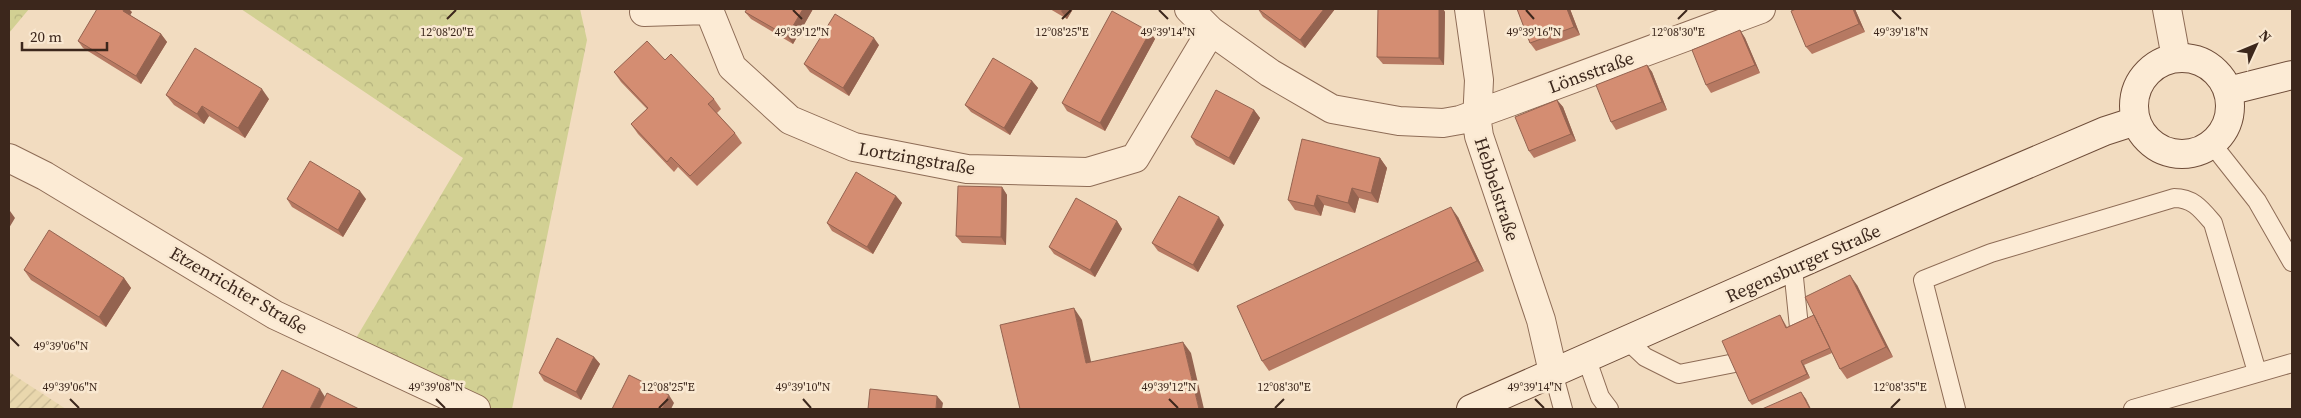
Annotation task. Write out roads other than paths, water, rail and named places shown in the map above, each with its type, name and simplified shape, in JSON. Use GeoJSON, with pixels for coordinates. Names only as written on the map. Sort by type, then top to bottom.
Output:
{"type":"FeatureCollection","features":[{"type":"Feature","properties":{"kind":"street","name":"Hebbelstraße"},"geometry":{"type":"LineString","coordinates":[[1189,9],[1211,31],[1270,73],[1332,109],[1399,121],[1443,123],[1477,114],[1484,154],[1541,320],[1553,372]]}},
{"type":"Feature","properties":{"kind":"street"},"geometry":{"type":"LineString","coordinates":[[1469,9],[1479,80],[1477,114]]}},
{"type":"Feature","properties":{"kind":"street","name":"Lönsstraße"},"geometry":{"type":"LineString","coordinates":[[1477,114],[1761,9]]}},
{"type":"Feature","properties":{"kind":"street"},"geometry":{"type":"LineString","coordinates":[[2167,9],[2176,58]]}},
{"type":"Feature","properties":{"kind":"street","name":"Lortzingstraße"},"geometry":{"type":"LineString","coordinates":[[644,12],[709,10],[732,67],[790,120],[854,147],[967,169],[1088,172],[1135,158],[1211,31]]}},
{"type":"Feature","properties":{"kind":"street"},"geometry":{"type":"LineString","coordinates":[[2176,58],[2192,59],[2208,66],[2220,76],[2228,91],[2230,106],[2228,121],[2221,135],[2212,144],[2197,152],[2182,154],[2167,152],[2154,145],[2143,134],[2136,121],[2134,107],[2136,93],[2141,80],[2150,70],[2162,62],[2176,58]]}},
{"type":"Feature","properties":{"kind":"street"},"geometry":{"type":"LineString","coordinates":[[2228,91],[2292,74]]}},
{"type":"Feature","properties":{"kind":"street","name":"Regensburger Straße"},"geometry":{"type":"LineString","coordinates":[[1471,409],[1626,339],[1793,268],[1946,198],[2105,131],[2136,121]]}},
{"type":"Feature","properties":{"kind":"street","name":"Etzenrichter Straße"},"geometry":{"type":"LineString","coordinates":[[9,158],[45,176],[275,315],[476,409]]}},
{"type":"Feature","properties":{"kind":"lane"},"geometry":{"type":"LineString","coordinates":[[2212,144],[2257,201],[2292,262]]}},
{"type":"Feature","properties":{"kind":"lane"},"geometry":{"type":"LineString","coordinates":[[1956,409],[1923,280],[1991,253],[2174,198],[2189,199],[2213,223],[2256,372]]}},
{"type":"Feature","properties":{"kind":"lane"},"geometry":{"type":"LineString","coordinates":[[1626,339],[1645,356],[1678,374],[1776,353],[1800,337],[1793,268]]}},
{"type":"Feature","properties":{"kind":"lane"},"geometry":{"type":"LineString","coordinates":[[1586,357],[1601,405]]}},
{"type":"Feature","properties":{"kind":"lane"},"geometry":{"type":"LineString","coordinates":[[2133,409],[2292,363]]}},
{"type":"Feature","properties":{"kind":"lane"},"geometry":{"type":"LineString","coordinates":[[1553,372],[1563,409]]}}]}
